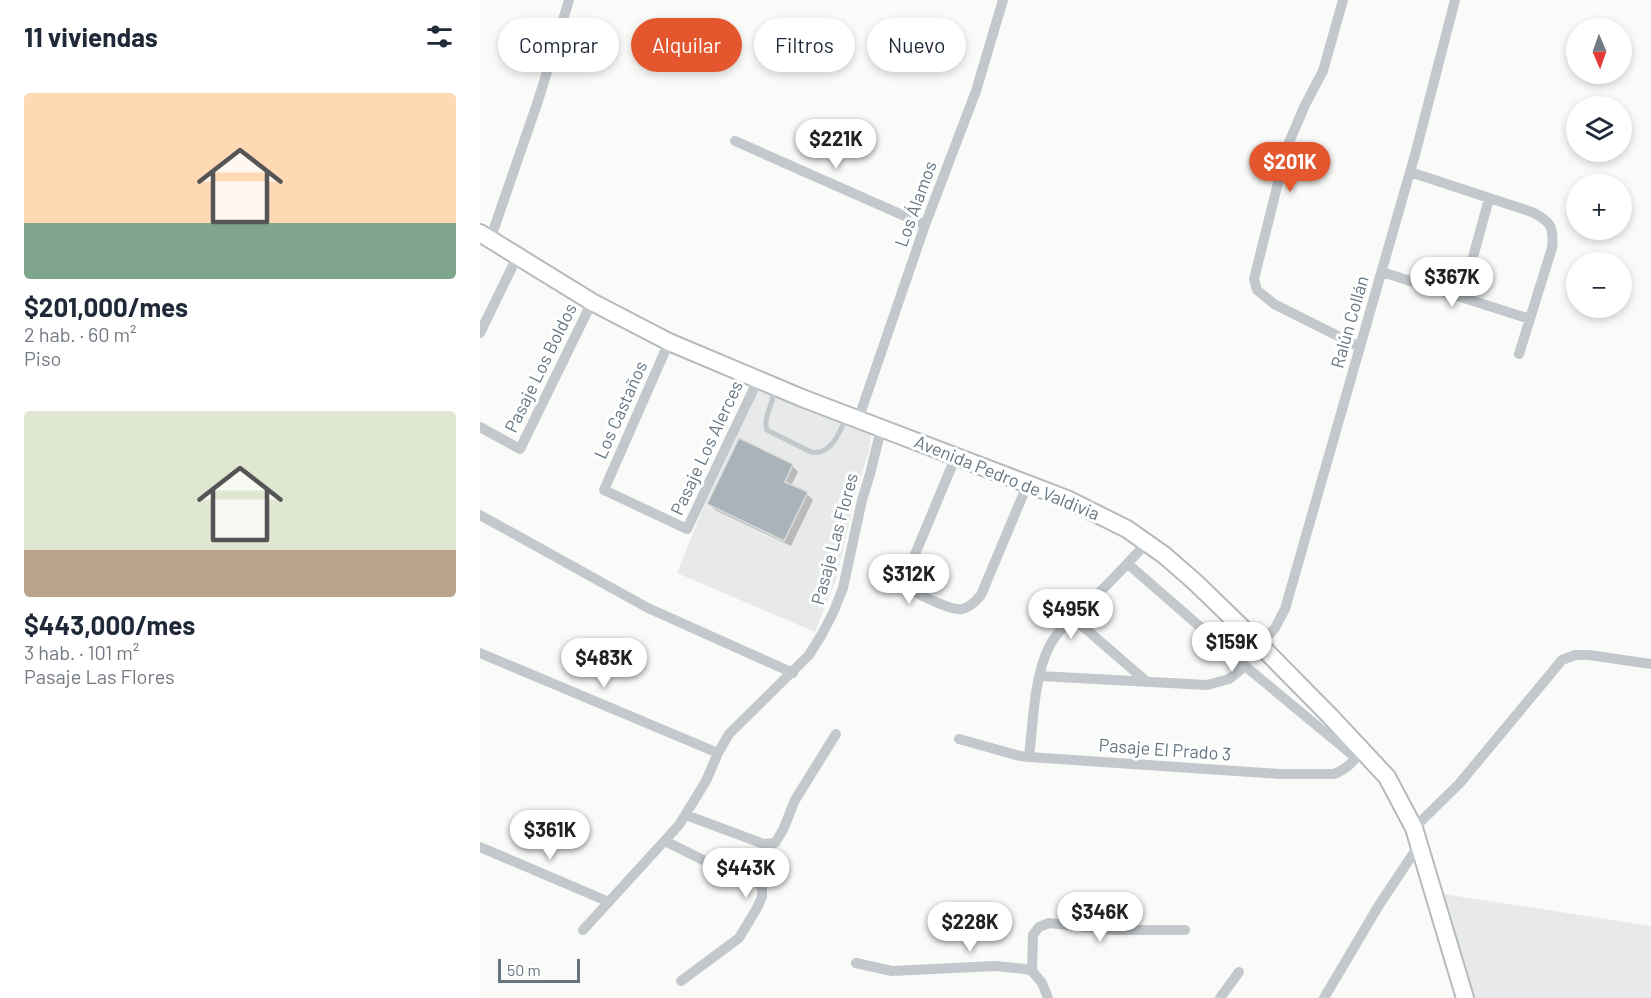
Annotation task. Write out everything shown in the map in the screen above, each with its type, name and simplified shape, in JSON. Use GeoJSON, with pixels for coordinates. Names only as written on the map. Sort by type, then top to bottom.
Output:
{"type":"FeatureCollection","features":[{"type":"Feature","properties":{"kind":"main road","name":"Avenida Pedro de Valdivia"},"geometry":{"type":"LineString","coordinates":[[485,237],[592,302],[669,342],[852,418],[1028,483],[1086,507],[1147,542],[1196,582],[1260,645],[1359,754],[1387,777],[1414,828],[1465,998]]}},
{"type":"Feature","properties":{"kind":"street"},"geometry":{"type":"LineString","coordinates":[[485,237],[538,101],[569,0]]}},
{"type":"Feature","properties":{"kind":"street","name":"Los Álamos"},"geometry":{"type":"LineString","coordinates":[[852,418],[976,91],[1003,0]]}},
{"type":"Feature","properties":{"kind":"street"},"geometry":{"type":"LineString","coordinates":[[1343,0],[1323,71],[1287,147],[1254,279],[1257,290],[1275,304],[1360,347]]}},
{"type":"Feature","properties":{"kind":"street","name":"Ralún Collán"},"geometry":{"type":"LineString","coordinates":[[1260,645],[1275,628],[1285,609],[1410,172],[1455,0]]}},
{"type":"Feature","properties":{"kind":"street"},"geometry":{"type":"LineString","coordinates":[[735,141],[925,225]]}},
{"type":"Feature","properties":{"kind":"street"},"geometry":{"type":"LineString","coordinates":[[1410,172],[1532,212],[1545,219],[1550,227],[1553,235],[1552,248],[1519,354]]}},
{"type":"Feature","properties":{"kind":"street"},"geometry":{"type":"LineString","coordinates":[[1462,297],[1489,199]]}},
{"type":"Feature","properties":{"kind":"street"},"geometry":{"type":"LineString","coordinates":[[480,333],[517,257]]}},
{"type":"Feature","properties":{"kind":"street"},"geometry":{"type":"LineString","coordinates":[[1382,272],[1530,319]]}},
{"type":"Feature","properties":{"kind":"street","name":"Pasaje Los Boldos"},"geometry":{"type":"LineString","coordinates":[[480,427],[520,449],[592,302]]}},
{"type":"Feature","properties":{"kind":"street","name":"Los Castaños"},"geometry":{"type":"LineString","coordinates":[[669,342],[604,490],[687,529]]}},
{"type":"Feature","properties":{"kind":"street","name":"Pasaje Los Alerces"},"geometry":{"type":"LineString","coordinates":[[687,529],[765,383]]}},
{"type":"Feature","properties":{"kind":"street","name":"Pasaje Las Flores"},"geometry":{"type":"LineString","coordinates":[[583,930],[686,815],[729,734],[793,673],[809,655],[822,634],[843,588],[862,500],[881,429]]}},
{"type":"Feature","properties":{"kind":"street"},"geometry":{"type":"LineString","coordinates":[[956,456],[907,574],[907,585],[912,591],[954,609],[968,607],[978,599],[983,591],[1028,483]]}},
{"type":"Feature","properties":{"kind":"street"},"geometry":{"type":"LineString","coordinates":[[480,515],[648,608],[793,673]]}},
{"type":"Feature","properties":{"kind":"street"},"geometry":{"type":"LineString","coordinates":[[1029,757],[1036,695],[1042,665],[1051,644],[1057,634],[1128,564],[1147,542]]}},
{"type":"Feature","properties":{"kind":"street"},"geometry":{"type":"LineString","coordinates":[[1128,564],[1245,666],[1359,754]]}},
{"type":"Feature","properties":{"kind":"street"},"geometry":{"type":"LineString","coordinates":[[1073,618],[1146,681]]}},
{"type":"Feature","properties":{"kind":"street"},"geometry":{"type":"LineString","coordinates":[[480,653],[718,753]]}},
{"type":"Feature","properties":{"kind":"street"},"geometry":{"type":"LineString","coordinates":[[1414,828],[1459,784],[1562,660],[1575,655],[1589,655],[1651,664]]}},
{"type":"Feature","properties":{"kind":"street"},"geometry":{"type":"LineString","coordinates":[[1040,676],[1215,684],[1229,679],[1245,666]]}},
{"type":"Feature","properties":{"kind":"street"},"geometry":{"type":"LineString","coordinates":[[686,815],[765,844],[775,843],[795,800],[836,735]]}},
{"type":"Feature","properties":{"kind":"street","name":"Pasaje El Prado 3"},"geometry":{"type":"LineString","coordinates":[[959,739],[1029,757],[1280,774],[1327,775],[1351,764],[1359,754]]}},
{"type":"Feature","properties":{"kind":"street"},"geometry":{"type":"LineString","coordinates":[[665,841],[727,872],[757,882],[762,887],[762,897],[758,908],[739,938],[681,981]]}},
{"type":"Feature","properties":{"kind":"street"},"geometry":{"type":"LineString","coordinates":[[1324,998],[1379,905],[1419,845]]}},
{"type":"Feature","properties":{"kind":"street"},"geometry":{"type":"LineString","coordinates":[[480,847],[609,902]]}},
{"type":"Feature","properties":{"kind":"street"},"geometry":{"type":"LineString","coordinates":[[1048,998],[1042,983],[1032,971],[1033,935],[1039,927],[1049,923],[1113,930],[1185,930]]}},
{"type":"Feature","properties":{"kind":"street"},"geometry":{"type":"LineString","coordinates":[[856,963],[892,971],[995,966],[1032,971]]}},
{"type":"Feature","properties":{"kind":"street"},"geometry":{"type":"LineString","coordinates":[[1220,998],[1239,972]]}},
{"type":"Feature","properties":{"kind":"lane"},"geometry":{"type":"LineString","coordinates":[[765,383],[774,395],[765,422],[767,430],[811,452],[825,452],[852,418]]}},
{"type":"Feature","properties":{"kind":"shaded area"},"geometry":{"type":"Polygon","coordinates":[[[759,390],[871,435],[870,447],[855,497],[836,580],[815,632],[677,573],[701,513],[759,390]]]}},
{"type":"Feature","properties":{"kind":"shaded area"},"geometry":{"type":"Polygon","coordinates":[[[1444,894],[1651,926],[1651,998],[1474,998],[1444,894]]]}},
{"type":"Feature","properties":{"kind":"building"},"geometry":{"type":"Polygon","coordinates":[[[739,438],[793,464],[785,482],[808,492],[784,541],[707,504],[739,438]]]}}]}
